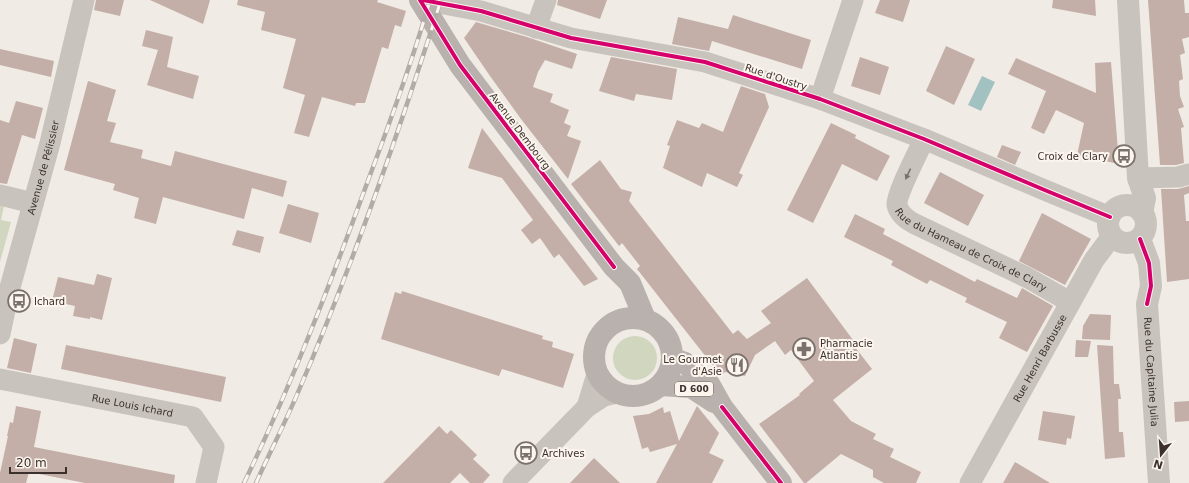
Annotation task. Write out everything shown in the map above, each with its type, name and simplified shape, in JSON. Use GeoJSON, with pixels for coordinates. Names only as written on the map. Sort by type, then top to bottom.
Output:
{"type":"FeatureCollection","features":[{"type":"Feature","properties":{"kind":"main road","name":"Avenue Dembourg"},"geometry":{"type":"LineString","coordinates":[[420,0],[460,65],[614,267],[630,283],[645,319]]}},
{"type":"Feature","properties":{"kind":"main road","name":"Avenue Dembourg"},"geometry":{"type":"LineString","coordinates":[[614,267],[621,285],[622,295],[615,322]]}},
{"type":"Feature","properties":{"kind":"main road"},"geometry":{"type":"LineString","coordinates":[[630,317],[645,319],[662,329],[671,343],[673,359],[669,374],[661,385],[651,393],[636,397],[617,393],[605,384],[597,374],[594,359],[596,344],[603,332],[615,322],[630,317]]}},
{"type":"Feature","properties":{"kind":"main road","name":"D 600"},"geometry":{"type":"LineString","coordinates":[[673,359],[685,363],[709,384],[722,407],[781,483]]}},
{"type":"Feature","properties":{"kind":"main road","name":"D 600"},"geometry":{"type":"LineString","coordinates":[[661,385],[691,387],[722,407]]}},
{"type":"Feature","properties":{"kind":"street","name":"Avenue de Pélissier"},"geometry":{"type":"LineString","coordinates":[[0,334],[9,291],[50,143],[84,0]]}},
{"type":"Feature","properties":{"kind":"street","name":"Rue d'Oustry"},"geometry":{"type":"LineString","coordinates":[[424,0],[481,11],[571,38],[705,62],[820,99],[924,139],[1126,225]]}},
{"type":"Feature","properties":{"kind":"street"},"geometry":{"type":"LineString","coordinates":[[536,28],[546,0]]}},
{"type":"Feature","properties":{"kind":"street"},"geometry":{"type":"LineString","coordinates":[[820,99],[853,0]]}},
{"type":"Feature","properties":{"kind":"street","name":"Rue du Capitaine Julia"},"geometry":{"type":"LineString","coordinates":[[1128,0],[1135,102],[1138,178],[1145,198],[1126,225],[1149,263],[1151,286],[1147,304],[1159,483]]}},
{"type":"Feature","properties":{"kind":"street","name":"Rue du Hameau de Croix de Clary"},"geometry":{"type":"LineString","coordinates":[[924,139],[898,194],[897,205],[903,217],[1028,278],[1070,302]]}},
{"type":"Feature","properties":{"kind":"street"},"geometry":{"type":"LineString","coordinates":[[1138,178],[1178,177],[1189,174]]}},
{"type":"Feature","properties":{"kind":"street"},"geometry":{"type":"LineString","coordinates":[[0,195],[33,204]]}},
{"type":"Feature","properties":{"kind":"street","name":"Rue Henri Barbusse"},"geometry":{"type":"LineString","coordinates":[[970,483],[1094,260],[1126,225]]}},
{"type":"Feature","properties":{"kind":"street"},"geometry":{"type":"LineString","coordinates":[[587,407],[597,374]]}},
{"type":"Feature","properties":{"kind":"street","name":"Rue Louis Ichard"},"geometry":{"type":"LineString","coordinates":[[0,379],[193,417],[214,447],[206,483]]}},
{"type":"Feature","properties":{"kind":"street"},"geometry":{"type":"LineString","coordinates":[[513,483],[587,407],[604,396],[617,393]]}},
{"type":"Feature","properties":{"kind":"green space"},"geometry":{"type":"Polygon","coordinates":[[[0,205],[4,206],[1,220],[11,222],[0,262],[0,205]]]}},
{"type":"Feature","properties":{"kind":"green space"},"geometry":{"type":"Polygon","coordinates":[[[631,336],[639,336],[651,342],[657,354],[657,362],[651,374],[639,380],[631,380],[619,374],[613,362],[613,354],[619,342],[631,336]]]}},
{"type":"Feature","properties":{"kind":"water"},"geometry":{"type":"Polygon","coordinates":[[[982,76],[995,82],[981,111],[968,105],[982,76]]]}},
{"type":"Feature","properties":{"kind":"building"},"geometry":{"type":"Polygon","coordinates":[[[96,0],[124,0],[120,16],[94,10],[96,0]]]}},
{"type":"Feature","properties":{"kind":"building"},"geometry":{"type":"Polygon","coordinates":[[[150,0],[210,0],[203,24],[150,0]]]}},
{"type":"Feature","properties":{"kind":"building"},"geometry":{"type":"Polygon","coordinates":[[[238,0],[378,0],[377,2],[406,11],[401,27],[395,25],[388,49],[382,47],[365,103],[356,103],[355,106],[322,97],[309,137],[294,133],[305,95],[283,88],[296,39],[261,30],[265,12],[237,5],[238,0]]]}},
{"type":"Feature","properties":{"kind":"building"},"geometry":{"type":"Polygon","coordinates":[[[558,0],[607,0],[600,19],[557,5],[558,0]]]}},
{"type":"Feature","properties":{"kind":"building"},"geometry":{"type":"Polygon","coordinates":[[[880,0],[910,0],[903,22],[875,13],[880,0]]]}},
{"type":"Feature","properties":{"kind":"building"},"geometry":{"type":"Polygon","coordinates":[[[1053,0],[1095,0],[1096,16],[1052,8],[1053,0]]]}},
{"type":"Feature","properties":{"kind":"building"},"geometry":{"type":"Polygon","coordinates":[[[1148,0],[1184,0],[1185,13],[1189,13],[1189,37],[1182,39],[1185,53],[1180,55],[1183,79],[1179,81],[1180,96],[1184,107],[1178,109],[1184,127],[1181,128],[1184,163],[1176,165],[1160,165],[1148,0]]]}},
{"type":"Feature","properties":{"kind":"building"},"geometry":{"type":"Polygon","coordinates":[[[733,15],[811,40],[802,69],[712,41],[709,51],[672,44],[678,17],[728,29],[733,15]]]}},
{"type":"Feature","properties":{"kind":"building"},"geometry":{"type":"Polygon","coordinates":[[[476,22],[577,54],[572,69],[545,60],[538,72],[533,87],[553,94],[550,102],[569,110],[564,123],[571,126],[567,136],[581,141],[568,179],[521,119],[464,38],[476,22]]]}},
{"type":"Feature","properties":{"kind":"building"},"geometry":{"type":"Polygon","coordinates":[[[146,30],[173,37],[167,67],[199,76],[193,99],[147,85],[158,50],[142,46],[146,30]]]}},
{"type":"Feature","properties":{"kind":"building"},"geometry":{"type":"Polygon","coordinates":[[[946,46],[975,59],[954,105],[926,91],[946,46]]]}},
{"type":"Feature","properties":{"kind":"building"},"geometry":{"type":"Polygon","coordinates":[[[0,49],[54,61],[51,77],[0,65],[0,49]]]}},
{"type":"Feature","properties":{"kind":"building"},"geometry":{"type":"Polygon","coordinates":[[[611,57],[677,69],[672,100],[636,94],[634,101],[599,91],[611,57]]]}},
{"type":"Feature","properties":{"kind":"building"},"geometry":{"type":"Polygon","coordinates":[[[860,57],[889,67],[880,95],[851,86],[860,57]]]}},
{"type":"Feature","properties":{"kind":"building"},"geometry":{"type":"Polygon","coordinates":[[[1016,58],[1096,93],[1095,63],[1111,62],[1119,164],[1077,155],[1084,123],[1056,110],[1044,134],[1031,128],[1046,91],[1008,74],[1016,58]]]}},
{"type":"Feature","properties":{"kind":"building"},"geometry":{"type":"Polygon","coordinates":[[[88,81],[116,90],[107,121],[116,123],[110,142],[143,150],[141,158],[171,166],[175,151],[287,181],[283,197],[252,188],[244,219],[163,197],[156,224],[134,218],[139,198],[113,190],[115,184],[64,170],[88,81]]]}},
{"type":"Feature","properties":{"kind":"building"},"geometry":{"type":"Polygon","coordinates":[[[741,86],[765,94],[769,107],[739,173],[743,175],[737,187],[707,173],[702,187],[663,168],[670,146],[667,145],[677,120],[699,128],[702,123],[723,132],[741,86]]]}},
{"type":"Feature","properties":{"kind":"building"},"geometry":{"type":"Polygon","coordinates":[[[16,101],[43,108],[35,139],[22,135],[7,184],[0,183],[0,120],[9,123],[16,101]]]}},
{"type":"Feature","properties":{"kind":"building"},"geometry":{"type":"Polygon","coordinates":[[[831,123],[856,135],[855,138],[890,156],[877,181],[842,164],[813,223],[787,210],[831,123]]]}},
{"type":"Feature","properties":{"kind":"building"},"geometry":{"type":"Polygon","coordinates":[[[482,128],[598,279],[584,286],[559,254],[554,258],[540,238],[532,244],[521,230],[533,220],[502,178],[468,168],[482,128]]]}},
{"type":"Feature","properties":{"kind":"building"},"geometry":{"type":"Polygon","coordinates":[[[1002,145],[1021,152],[1015,165],[997,157],[1002,145]]]}},
{"type":"Feature","properties":{"kind":"building"},"geometry":{"type":"Polygon","coordinates":[[[600,160],[621,189],[632,192],[629,201],[733,334],[738,330],[747,339],[771,323],[761,311],[807,278],[853,340],[851,342],[872,369],[833,400],[851,421],[876,434],[873,439],[894,449],[890,457],[921,472],[916,483],[884,483],[873,477],[873,470],[841,454],[806,483],[804,483],[759,424],[800,395],[799,394],[814,381],[791,350],[785,355],[775,341],[755,355],[745,376],[725,372],[721,376],[637,269],[640,266],[622,243],[619,246],[571,184],[600,160]]]}},
{"type":"Feature","properties":{"kind":"building"},"geometry":{"type":"Polygon","coordinates":[[[940,172],[984,195],[968,226],[924,203],[940,172]]]}},
{"type":"Feature","properties":{"kind":"building"},"geometry":{"type":"Polygon","coordinates":[[[1189,186],[1189,193],[1184,195],[1186,221],[1189,221],[1189,279],[1167,282],[1161,189],[1178,189],[1189,186]]]}},
{"type":"Feature","properties":{"kind":"building"},"geometry":{"type":"Polygon","coordinates":[[[288,204],[319,213],[311,243],[279,233],[288,204]]]}},
{"type":"Feature","properties":{"kind":"building"},"geometry":{"type":"Polygon","coordinates":[[[1042,213],[1091,239],[1065,285],[1019,261],[1042,213]]]}},
{"type":"Feature","properties":{"kind":"building"},"geometry":{"type":"Polygon","coordinates":[[[855,214],[885,229],[883,234],[975,282],[977,279],[1017,298],[1022,288],[1053,306],[1027,352],[999,338],[1007,322],[965,302],[967,298],[930,280],[927,284],[891,265],[893,261],[844,237],[855,214]]]}},
{"type":"Feature","properties":{"kind":"building"},"geometry":{"type":"Polygon","coordinates":[[[237,230],[264,237],[260,253],[232,245],[237,230]]]}},
{"type":"Feature","properties":{"kind":"building"},"geometry":{"type":"Polygon","coordinates":[[[97,274],[112,278],[102,320],[90,317],[90,319],[73,316],[75,306],[52,301],[58,277],[94,285],[97,274]]]}},
{"type":"Feature","properties":{"kind":"building"},"geometry":{"type":"Polygon","coordinates":[[[402,291],[543,336],[542,339],[553,342],[552,347],[574,354],[563,388],[502,369],[499,376],[381,339],[395,292],[401,294],[402,291]]]}},
{"type":"Feature","properties":{"kind":"building"},"geometry":{"type":"Polygon","coordinates":[[[1090,314],[1111,315],[1110,340],[1082,339],[1083,326],[1090,314]]]}},
{"type":"Feature","properties":{"kind":"building"},"geometry":{"type":"Polygon","coordinates":[[[14,338],[37,344],[31,373],[7,368],[14,338]]]}},
{"type":"Feature","properties":{"kind":"building"},"geometry":{"type":"Polygon","coordinates":[[[1076,340],[1091,341],[1088,357],[1075,357],[1076,340]]]}},
{"type":"Feature","properties":{"kind":"building"},"geometry":{"type":"Polygon","coordinates":[[[66,345],[226,377],[221,402],[61,369],[66,345]]]}},
{"type":"Feature","properties":{"kind":"building"},"geometry":{"type":"Polygon","coordinates":[[[1097,345],[1113,346],[1114,384],[1119,384],[1121,399],[1118,399],[1119,432],[1123,432],[1125,457],[1105,459],[1097,345]]]}},
{"type":"Feature","properties":{"kind":"building"},"geometry":{"type":"Polygon","coordinates":[[[1189,401],[1189,421],[1175,422],[1174,402],[1189,401]]]}},
{"type":"Feature","properties":{"kind":"building"},"geometry":{"type":"Polygon","coordinates":[[[16,406],[41,411],[34,447],[175,475],[174,483],[85,483],[29,472],[26,483],[0,483],[0,473],[7,436],[10,422],[13,423],[16,406]]]}},
{"type":"Feature","properties":{"kind":"building"},"geometry":{"type":"Polygon","coordinates":[[[697,406],[719,433],[709,453],[724,460],[712,483],[656,483],[677,444],[650,452],[648,447],[642,449],[633,416],[649,414],[663,407],[664,413],[670,411],[679,441],[697,406]]]}},
{"type":"Feature","properties":{"kind":"building"},"geometry":{"type":"Polygon","coordinates":[[[1043,411],[1075,416],[1071,439],[1067,438],[1066,445],[1038,440],[1043,411]]]}},
{"type":"Feature","properties":{"kind":"building"},"geometry":{"type":"Polygon","coordinates":[[[439,426],[447,434],[451,430],[477,455],[473,459],[490,475],[483,483],[470,483],[460,473],[450,483],[383,483],[439,426]]]}},
{"type":"Feature","properties":{"kind":"building"},"geometry":{"type":"Polygon","coordinates":[[[594,458],[620,483],[570,483],[594,458]]]}},
{"type":"Feature","properties":{"kind":"building"},"geometry":{"type":"Polygon","coordinates":[[[1015,462],[1050,483],[1003,483],[1015,462]]]}},
{"type":"Feature","properties":{"kind":"railway"},"geometry":{"type":"LineString","coordinates":[[244,483],[294,373],[338,261],[400,94],[430,0]]}},
{"type":"Feature","properties":{"kind":"railway"},"geometry":{"type":"LineString","coordinates":[[256,483],[294,402],[357,245],[409,99],[441,0]]}},
{"type":"Feature","properties":{"kind":"cycle path"},"geometry":{"type":"LineString","coordinates":[[420,0],[460,65],[614,267]]}},
{"type":"Feature","properties":{"kind":"cycle path"},"geometry":{"type":"LineString","coordinates":[[423,0],[481,11],[571,38],[705,62],[820,99],[924,139],[1110,217]]}},
{"type":"Feature","properties":{"kind":"cycle path"},"geometry":{"type":"LineString","coordinates":[[1140,239],[1149,263],[1151,286],[1147,304]]}},
{"type":"Feature","properties":{"kind":"cycle path"},"geometry":{"type":"LineString","coordinates":[[722,407],[781,483]]}},
{"type":"Feature","properties":{"kind":"place","name":"Croix de Clary"},"geometry":{"type":"Point","coordinates":[1124,156]}},
{"type":"Feature","properties":{"kind":"place","name":"Ichard"},"geometry":{"type":"Point","coordinates":[19,301]}},
{"type":"Feature","properties":{"kind":"place","name":"Pharmacie Atlantis"},"geometry":{"type":"Point","coordinates":[804,349]}},
{"type":"Feature","properties":{"kind":"place","name":"Le Gourmet d'Asie"},"geometry":{"type":"Point","coordinates":[737,365]}},
{"type":"Feature","properties":{"kind":"place","name":"Archives"},"geometry":{"type":"Point","coordinates":[526,453]}}]}
